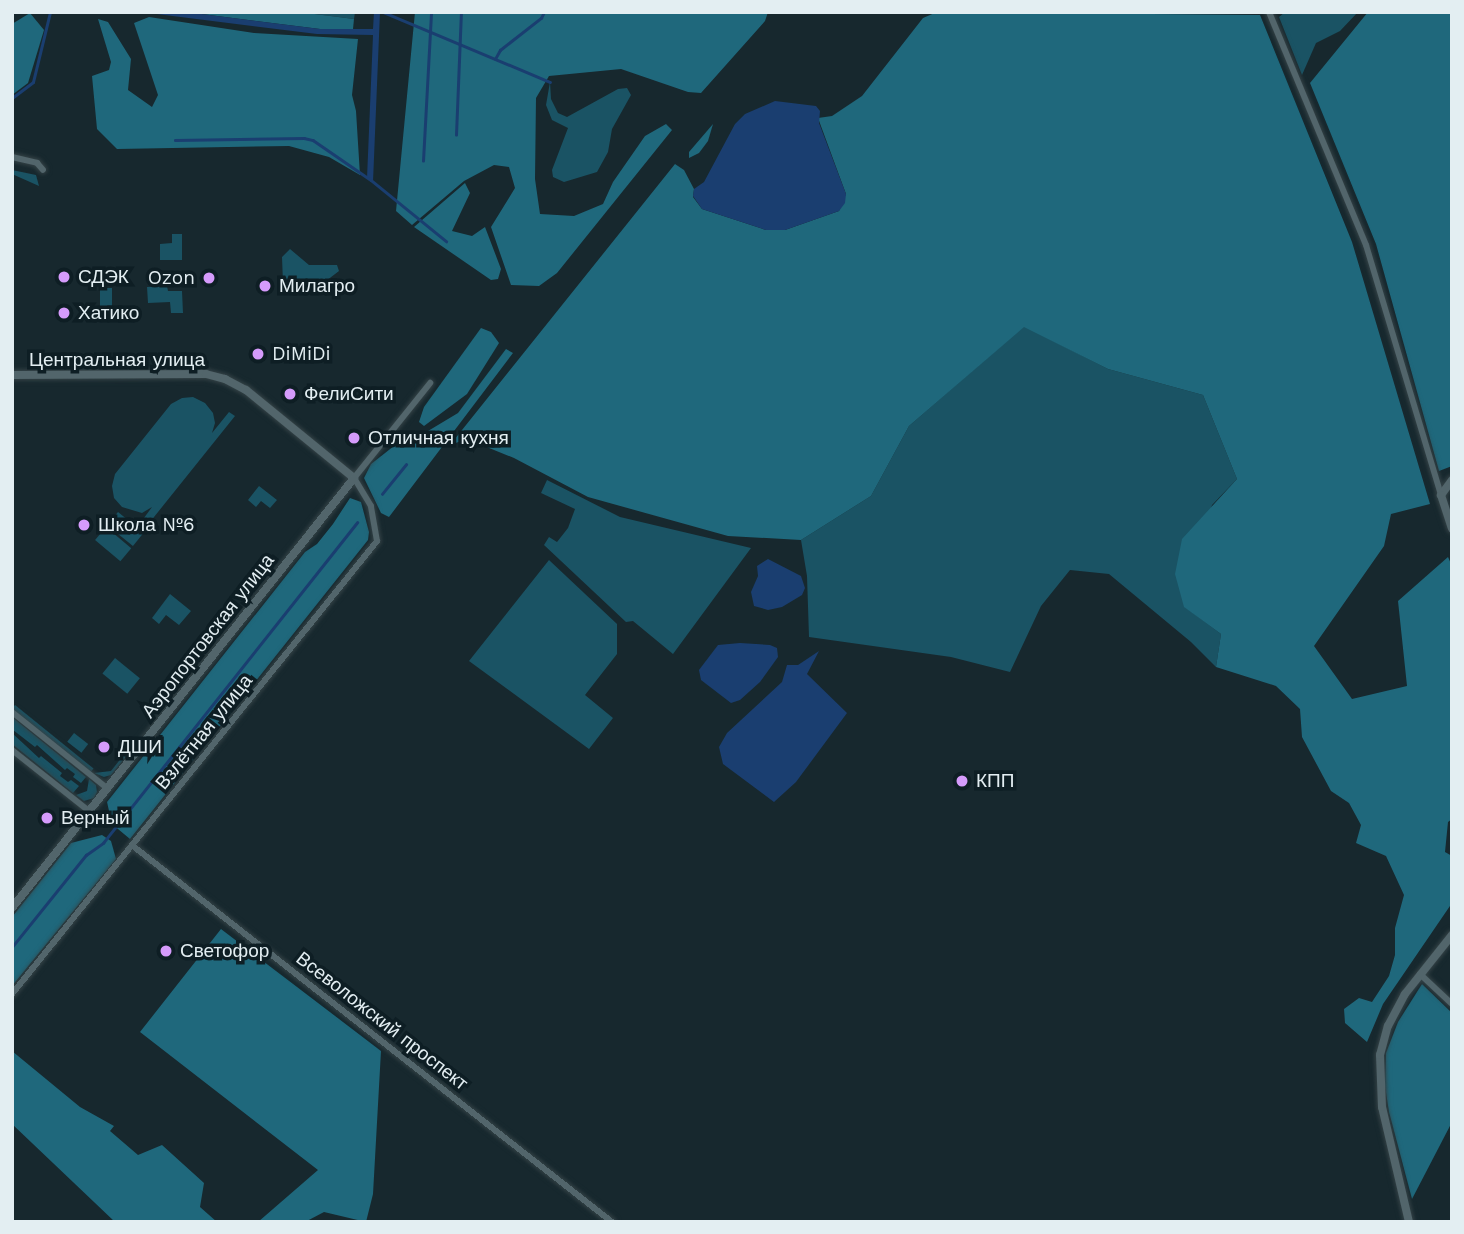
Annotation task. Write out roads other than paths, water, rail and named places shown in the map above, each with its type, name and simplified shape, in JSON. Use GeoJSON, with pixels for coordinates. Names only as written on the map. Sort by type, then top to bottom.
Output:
{"type":"FeatureCollection","features":[{"type":"Feature","properties":{"kind":"street"},"geometry":{"type":"LineString","coordinates":[[1269,12],[1366,245],[1452,528]]}},
{"type":"Feature","properties":{"kind":"street"},"geometry":{"type":"LineString","coordinates":[[12,157],[37,163],[43,170]]}},
{"type":"Feature","properties":{"kind":"street","name":"Центральная улица"},"geometry":{"type":"LineString","coordinates":[[12,375],[206,374],[225,379],[246,390],[355,478]]}},
{"type":"Feature","properties":{"kind":"street","name":"Аэропортовская улица"},"geometry":{"type":"LineString","coordinates":[[12,908],[430,383]]}},
{"type":"Feature","properties":{"kind":"street","name":"Взлётная улица"},"geometry":{"type":"LineString","coordinates":[[12,994],[377,541],[371,506],[355,478]]}},
{"type":"Feature","properties":{"kind":"street"},"geometry":{"type":"LineString","coordinates":[[1441,495],[1452,480]]}},
{"type":"Feature","properties":{"kind":"street"},"geometry":{"type":"LineString","coordinates":[[12,712],[107,788]]}},
{"type":"Feature","properties":{"kind":"street"},"geometry":{"type":"LineString","coordinates":[[12,750],[89,811]]}},
{"type":"Feature","properties":{"kind":"street","name":"Всеволожский проспект"},"geometry":{"type":"LineString","coordinates":[[133,846],[612,1222]]}},
{"type":"Feature","properties":{"kind":"street"},"geometry":{"type":"LineString","coordinates":[[1410,1222],[1385,1129],[1379,1069],[1388,1027],[1420,974],[1452,935]]}},
{"type":"Feature","properties":{"kind":"street"},"geometry":{"type":"LineString","coordinates":[[1420,974],[1452,1004]]}},
{"type":"Feature","properties":{"kind":"waterway"},"geometry":{"type":"LineString","coordinates":[[12,98],[33,82],[50,12]]}},
{"type":"Feature","properties":{"kind":"waterway"},"geometry":{"type":"LineString","coordinates":[[383,12],[550,82]]}},
{"type":"Feature","properties":{"kind":"waterway"},"geometry":{"type":"LineString","coordinates":[[423,161],[431,12]]}},
{"type":"Feature","properties":{"kind":"waterway"},"geometry":{"type":"LineString","coordinates":[[456,135],[461,12]]}},
{"type":"Feature","properties":{"kind":"waterway"},"geometry":{"type":"LineString","coordinates":[[495,59],[500,50],[541,18],[544,12]]}},
{"type":"Feature","properties":{"kind":"waterway"},"geometry":{"type":"LineString","coordinates":[[175,140],[313,140],[371,180],[446,241]]}},
{"type":"Feature","properties":{"kind":"waterway"},"geometry":{"type":"LineString","coordinates":[[382,494],[406,464]]}},
{"type":"Feature","properties":{"kind":"waterway"},"geometry":{"type":"LineString","coordinates":[[12,947],[86,855],[103,843],[357,523]]}},
{"type":"Feature","properties":{"kind":"place","name":"СДЭК"},"geometry":{"type":"Point","coordinates":[64,277]}},
{"type":"Feature","properties":{"kind":"place","name":"Ozon"},"geometry":{"type":"Point","coordinates":[209,278]}},
{"type":"Feature","properties":{"kind":"place","name":"Милагро"},"geometry":{"type":"Point","coordinates":[265,286]}},
{"type":"Feature","properties":{"kind":"place","name":"Хатико"},"geometry":{"type":"Point","coordinates":[64,313]}},
{"type":"Feature","properties":{"kind":"place","name":"DiMiDi"},"geometry":{"type":"Point","coordinates":[258,354]}},
{"type":"Feature","properties":{"kind":"place","name":"ФелиСити"},"geometry":{"type":"Point","coordinates":[290,394]}},
{"type":"Feature","properties":{"kind":"place","name":"Отличная кухня"},"geometry":{"type":"Point","coordinates":[354,438]}},
{"type":"Feature","properties":{"kind":"place","name":"Школа №6"},"geometry":{"type":"Point","coordinates":[84,525]}},
{"type":"Feature","properties":{"kind":"place","name":"ДШИ"},"geometry":{"type":"Point","coordinates":[104,747]}},
{"type":"Feature","properties":{"kind":"place","name":"КПП"},"geometry":{"type":"Point","coordinates":[962,781]}},
{"type":"Feature","properties":{"kind":"place","name":"Верный"},"geometry":{"type":"Point","coordinates":[47,818]}},
{"type":"Feature","properties":{"kind":"place","name":"Светофор"},"geometry":{"type":"Point","coordinates":[166,951]}}]}
